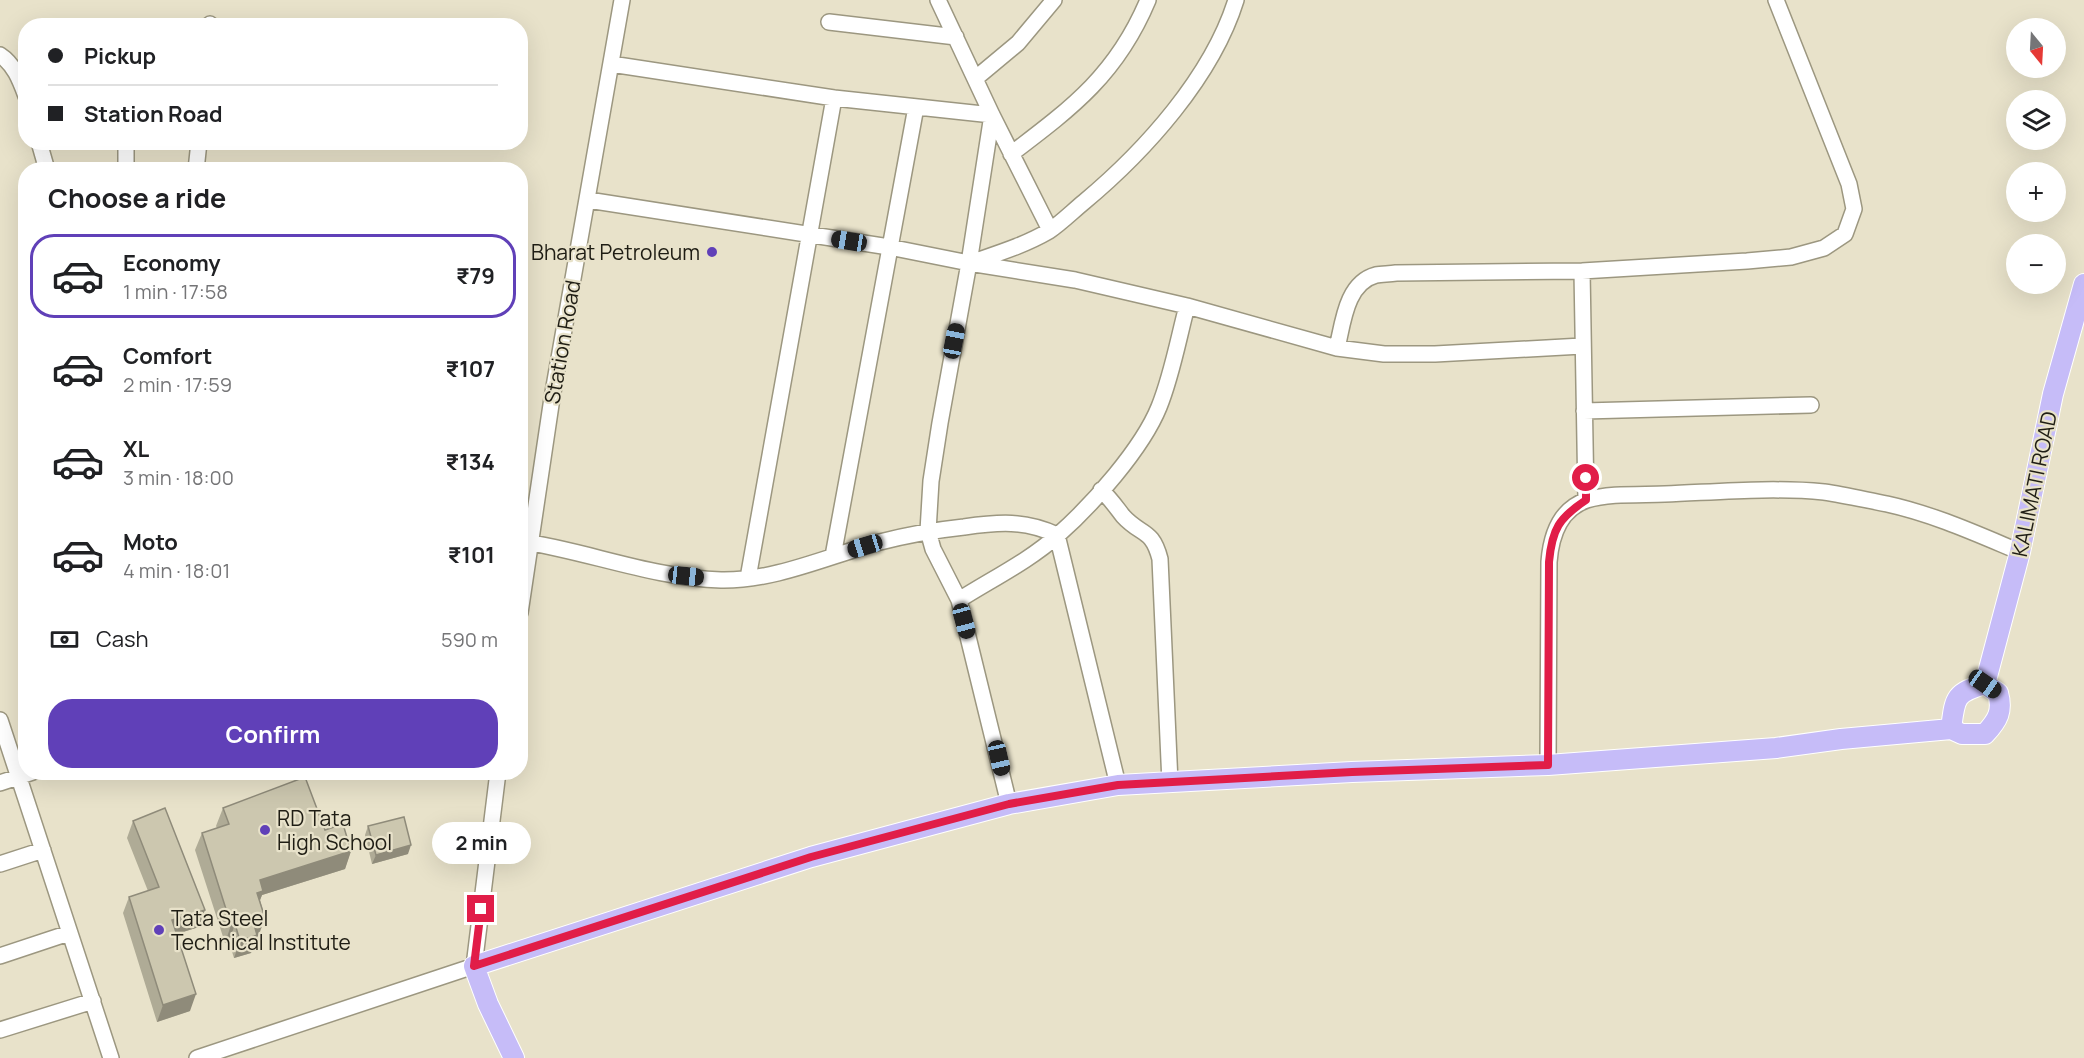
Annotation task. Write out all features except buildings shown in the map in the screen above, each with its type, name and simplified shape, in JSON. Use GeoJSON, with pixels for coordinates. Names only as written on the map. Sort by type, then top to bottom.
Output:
{"type":"FeatureCollection","features":[{"type":"Feature","properties":{"kind":"main road","name":"KALIMATI ROAD"},"geometry":{"type":"LineString","coordinates":[[1985,684],[2020,552],[2053,394],[2084,284]]}},
{"type":"Feature","properties":{"kind":"main road"},"geometry":{"type":"LineString","coordinates":[[514,1058],[488,1004],[474,966],[811,857],[1009,804],[1118,785],[1352,772],[1548,765],[1776,748],[1841,739],[1952,729],[1962,734],[1985,734],[1997,722],[2001,706],[1998,693],[1985,684],[1964,690],[1957,699],[1952,729]]}},
{"type":"Feature","properties":{"kind":"street","name":"Station Road"},"geometry":{"type":"LineString","coordinates":[[528,526],[622,0]]}},
{"type":"Feature","properties":{"kind":"street"},"geometry":{"type":"LineString","coordinates":[[938,0],[1050,230]]}},
{"type":"Feature","properties":{"kind":"street"},"geometry":{"type":"LineString","coordinates":[[976,78],[1018,44],[1054,0]]}},
{"type":"Feature","properties":{"kind":"street"},"geometry":{"type":"LineString","coordinates":[[1011,154],[1066,112],[1107,71],[1136,29],[1148,0]]}},
{"type":"Feature","properties":{"kind":"street"},"geometry":{"type":"LineString","coordinates":[[969,264],[1017,247],[1050,230],[1097,191],[1142,147],[1196,83],[1229,21],[1236,0]]}},
{"type":"Feature","properties":{"kind":"street"},"geometry":{"type":"LineString","coordinates":[[1337,348],[1350,297],[1361,284],[1374,276],[1395,273],[1582,271],[1747,261],[1791,257],[1824,248],[1845,234],[1854,209],[1849,184],[1776,0]]}},
{"type":"Feature","properties":{"kind":"street"},"geometry":{"type":"LineString","coordinates":[[829,22],[956,37]]}},
{"type":"Feature","properties":{"kind":"street"},"geometry":{"type":"LineString","coordinates":[[0,55],[8,60],[18,78]]}},
{"type":"Feature","properties":{"kind":"street"},"geometry":{"type":"LineString","coordinates":[[611,64],[834,98],[992,115]]}},
{"type":"Feature","properties":{"kind":"street"},"geometry":{"type":"LineString","coordinates":[[748,578],[834,98]]}},
{"type":"Feature","properties":{"kind":"street"},"geometry":{"type":"LineString","coordinates":[[833,556],[916,107]]}},
{"type":"Feature","properties":{"kind":"street"},"geometry":{"type":"LineString","coordinates":[[992,115],[969,264],[938,435],[928,531],[933,549],[959,600],[1009,804]]}},
{"type":"Feature","properties":{"kind":"street"},"geometry":{"type":"LineString","coordinates":[[588,200],[1075,280],[1187,306],[1337,348],[1384,354],[1415,354],[1582,346]]}},
{"type":"Feature","properties":{"kind":"street"},"geometry":{"type":"LineString","coordinates":[[1582,271],[1586,500]]}},
{"type":"Feature","properties":{"kind":"street"},"geometry":{"type":"LineString","coordinates":[[959,600],[1024,560],[1057,535],[1101,490],[1136,449],[1158,408],[1171,369],[1187,306]]}},
{"type":"Feature","properties":{"kind":"street"},"geometry":{"type":"LineString","coordinates":[[1584,411],[1811,405]]}},
{"type":"Feature","properties":{"kind":"street"},"geometry":{"type":"LineString","coordinates":[[1101,490],[1124,517],[1148,534],[1156,543],[1160,559],[1170,783]]}},
{"type":"Feature","properties":{"kind":"street"},"geometry":{"type":"LineString","coordinates":[[1548,765],[1551,540],[1557,525],[1570,511],[1586,500],[1618,496],[1752,490],[1824,492],[1889,504],[1951,524],[2020,552]]}},
{"type":"Feature","properties":{"kind":"street"},"geometry":{"type":"LineString","coordinates":[[528,543],[669,574],[720,580],[748,578],[928,531],[1013,522],[1039,527],[1057,535]]}},
{"type":"Feature","properties":{"kind":"street"},"geometry":{"type":"LineString","coordinates":[[1057,535],[1118,785]]}},
{"type":"Feature","properties":{"kind":"street"},"geometry":{"type":"LineString","coordinates":[[0,720],[18,758]]}},
{"type":"Feature","properties":{"kind":"street"},"geometry":{"type":"LineString","coordinates":[[0,783],[18,777]]}},
{"type":"Feature","properties":{"kind":"street"},"geometry":{"type":"LineString","coordinates":[[27,780],[43,850],[111,1058]]}},
{"type":"Feature","properties":{"kind":"street"},"geometry":{"type":"LineString","coordinates":[[196,1058],[474,966],[497,780]]}},
{"type":"Feature","properties":{"kind":"street"},"geometry":{"type":"LineString","coordinates":[[0,864],[43,850]]}},
{"type":"Feature","properties":{"kind":"street"},"geometry":{"type":"LineString","coordinates":[[0,956],[69,933]]}},
{"type":"Feature","properties":{"kind":"street"},"geometry":{"type":"LineString","coordinates":[[0,1030],[93,1001]]}},
{"type":"Feature","properties":{"kind":"place","name":"Bharat Petroleum"},"geometry":{"type":"Point","coordinates":[712,252]}},
{"type":"Feature","properties":{"kind":"place","name":"RD Tata High School"},"geometry":{"type":"Point","coordinates":[265,830]}},
{"type":"Feature","properties":{"kind":"place","name":"Tata Steel Technical Institute"},"geometry":{"type":"Point","coordinates":[159,930]}},
{"type":"Feature","properties":{"kind":"route"},"geometry":{"type":"LineString","coordinates":[[481,909],[474,966],[811,857],[1009,804],[1118,785],[1352,772],[1548,765],[1551,540],[1557,525],[1570,511],[1586,500],[1586,478]]}}]}
